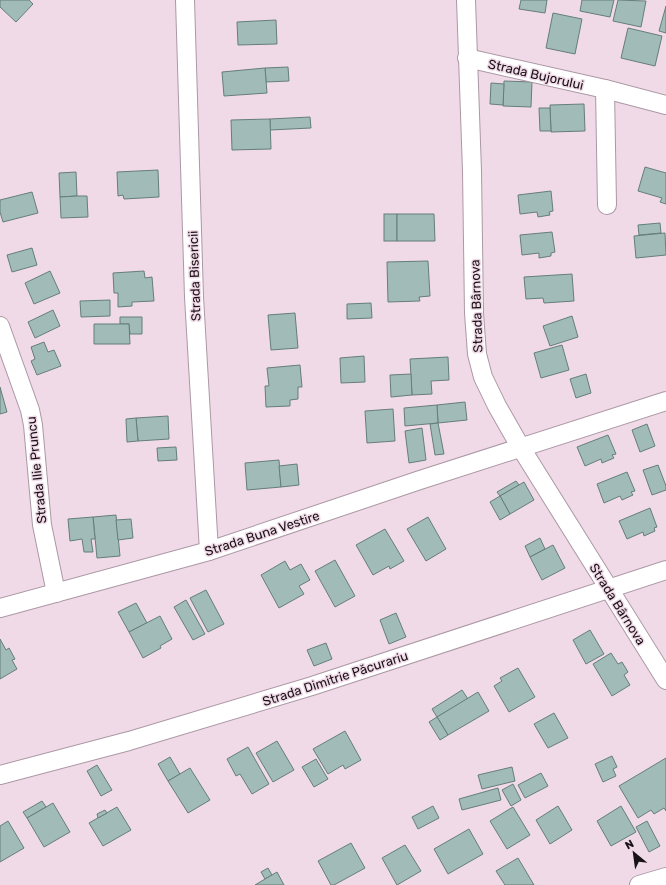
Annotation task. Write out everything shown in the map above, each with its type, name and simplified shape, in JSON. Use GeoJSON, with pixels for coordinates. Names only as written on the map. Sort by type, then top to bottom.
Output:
{"type":"FeatureCollection","features":[{"type":"Feature","properties":{"kind":"street","name":"Strada Bisericii"},"geometry":{"type":"LineString","coordinates":[[185,0],[194,296],[209,551]]}},
{"type":"Feature","properties":{"kind":"street","name":"Strada Bârnova"},"geometry":{"type":"LineString","coordinates":[[466,0],[472,171],[474,313],[477,354],[483,377],[520,448],[666,680]]}},
{"type":"Feature","properties":{"kind":"street","name":"Strada Bujorului"},"geometry":{"type":"LineString","coordinates":[[467,58],[605,89],[666,106]]}},
{"type":"Feature","properties":{"kind":"street"},"geometry":{"type":"LineString","coordinates":[[605,89],[607,205]]}},
{"type":"Feature","properties":{"kind":"street","name":"Strada Ilie Pruncu"},"geometry":{"type":"LineString","coordinates":[[0,326],[30,410],[36,442],[42,525],[56,593]]}},
{"type":"Feature","properties":{"kind":"street","name":"Strada Buna Vestire"},"geometry":{"type":"LineString","coordinates":[[0,608],[209,551],[420,480],[666,401]]}},
{"type":"Feature","properties":{"kind":"street","name":"Strada Dimitrie Păcurariu"},"geometry":{"type":"LineString","coordinates":[[0,775],[129,741],[312,686],[666,570]]}},
{"type":"Feature","properties":{"kind":"street"},"geometry":{"type":"LineString","coordinates":[[639,885],[666,877]]}},
{"type":"Feature","properties":{"kind":"building"},"geometry":{"type":"Polygon","coordinates":[[[0,0],[29,0],[33,4],[16,22],[0,7],[0,0]]]}},
{"type":"Feature","properties":{"kind":"building"},"geometry":{"type":"Polygon","coordinates":[[[521,0],[547,0],[545,13],[519,9],[521,0]]]}},
{"type":"Feature","properties":{"kind":"building"},"geometry":{"type":"Polygon","coordinates":[[[582,0],[614,0],[610,17],[580,11],[582,0]]]}},
{"type":"Feature","properties":{"kind":"building"},"geometry":{"type":"Polygon","coordinates":[[[618,0],[646,1],[641,27],[613,21],[618,0]]]}},
{"type":"Feature","properties":{"kind":"building"},"geometry":{"type":"Polygon","coordinates":[[[666,6],[666,33],[659,31],[666,6]]]}},
{"type":"Feature","properties":{"kind":"building"},"geometry":{"type":"Polygon","coordinates":[[[553,13],[582,19],[575,54],[546,48],[553,13]]]}},
{"type":"Feature","properties":{"kind":"building"},"geometry":{"type":"Polygon","coordinates":[[[276,20],[277,44],[238,45],[237,22],[276,20]]]}},
{"type":"Feature","properties":{"kind":"building"},"geometry":{"type":"Polygon","coordinates":[[[628,28],[662,36],[655,66],[621,58],[628,28]]]}},
{"type":"Feature","properties":{"kind":"building"},"geometry":{"type":"Polygon","coordinates":[[[288,67],[289,81],[266,82],[265,68],[288,67]]]}},
{"type":"Feature","properties":{"kind":"building"},"geometry":{"type":"Polygon","coordinates":[[[265,68],[267,93],[224,96],[222,72],[265,68]]]}},
{"type":"Feature","properties":{"kind":"building"},"geometry":{"type":"Polygon","coordinates":[[[504,81],[532,82],[531,107],[503,106],[504,81]]]}},
{"type":"Feature","properties":{"kind":"building"},"geometry":{"type":"Polygon","coordinates":[[[491,83],[504,84],[503,105],[490,104],[491,83]]]}},
{"type":"Feature","properties":{"kind":"building"},"geometry":{"type":"Polygon","coordinates":[[[584,104],[585,131],[551,132],[550,105],[584,104]]]}},
{"type":"Feature","properties":{"kind":"building"},"geometry":{"type":"Polygon","coordinates":[[[539,108],[550,108],[551,131],[540,131],[539,108]]]}},
{"type":"Feature","properties":{"kind":"building"},"geometry":{"type":"Polygon","coordinates":[[[310,117],[311,128],[270,130],[270,119],[310,117]]]}},
{"type":"Feature","properties":{"kind":"building"},"geometry":{"type":"Polygon","coordinates":[[[270,119],[271,149],[232,150],[231,120],[270,119]]]}},
{"type":"Feature","properties":{"kind":"building"},"geometry":{"type":"Polygon","coordinates":[[[645,167],[666,173],[666,204],[660,202],[662,198],[638,191],[645,167]]]}},
{"type":"Feature","properties":{"kind":"building"},"geometry":{"type":"Polygon","coordinates":[[[158,170],[159,197],[124,199],[123,195],[118,196],[117,172],[158,170]]]}},
{"type":"Feature","properties":{"kind":"building"},"geometry":{"type":"Polygon","coordinates":[[[76,172],[77,196],[60,197],[59,173],[76,172]]]}},
{"type":"Feature","properties":{"kind":"building"},"geometry":{"type":"Polygon","coordinates":[[[551,191],[553,211],[549,212],[550,215],[538,217],[537,212],[520,214],[518,195],[551,191]]]}},
{"type":"Feature","properties":{"kind":"building"},"geometry":{"type":"Polygon","coordinates":[[[32,192],[38,213],[3,222],[0,212],[0,200],[32,192]]]}},
{"type":"Feature","properties":{"kind":"building"},"geometry":{"type":"Polygon","coordinates":[[[87,196],[88,217],[61,218],[60,197],[87,196]]]}},
{"type":"Feature","properties":{"kind":"building"},"geometry":{"type":"Polygon","coordinates":[[[384,214],[397,214],[397,241],[384,241],[384,214]]]}},
{"type":"Feature","properties":{"kind":"building"},"geometry":{"type":"Polygon","coordinates":[[[397,214],[434,214],[435,241],[397,241],[397,214]]]}},
{"type":"Feature","properties":{"kind":"building"},"geometry":{"type":"Polygon","coordinates":[[[660,223],[661,233],[639,235],[638,225],[660,223]]]}},
{"type":"Feature","properties":{"kind":"building"},"geometry":{"type":"Polygon","coordinates":[[[552,232],[555,252],[551,253],[551,256],[539,258],[539,253],[522,255],[520,235],[552,232]]]}},
{"type":"Feature","properties":{"kind":"building"},"geometry":{"type":"Polygon","coordinates":[[[665,233],[666,255],[636,258],[634,236],[665,233]]]}},
{"type":"Feature","properties":{"kind":"building"},"geometry":{"type":"Polygon","coordinates":[[[32,248],[37,265],[12,272],[7,255],[32,248]]]}},
{"type":"Feature","properties":{"kind":"building"},"geometry":{"type":"Polygon","coordinates":[[[428,261],[430,296],[419,297],[420,301],[388,302],[387,262],[428,261]]]}},
{"type":"Feature","properties":{"kind":"building"},"geometry":{"type":"Polygon","coordinates":[[[50,271],[60,293],[34,304],[25,283],[50,271]]]}},
{"type":"Feature","properties":{"kind":"building"},"geometry":{"type":"Polygon","coordinates":[[[144,271],[145,278],[152,277],[154,301],[132,302],[132,306],[118,307],[118,293],[114,293],[113,273],[144,271]]]}},
{"type":"Feature","properties":{"kind":"building"},"geometry":{"type":"Polygon","coordinates":[[[572,274],[574,301],[544,303],[543,298],[526,299],[524,277],[572,274]]]}},
{"type":"Feature","properties":{"kind":"building"},"geometry":{"type":"Polygon","coordinates":[[[110,300],[110,316],[81,317],[80,301],[110,300]]]}},
{"type":"Feature","properties":{"kind":"building"},"geometry":{"type":"Polygon","coordinates":[[[371,303],[372,318],[347,319],[347,304],[371,303]]]}},
{"type":"Feature","properties":{"kind":"building"},"geometry":{"type":"Polygon","coordinates":[[[53,310],[60,326],[35,338],[28,322],[53,310]]]}},
{"type":"Feature","properties":{"kind":"building"},"geometry":{"type":"Polygon","coordinates":[[[295,313],[298,348],[271,350],[268,315],[295,313]]]}},
{"type":"Feature","properties":{"kind":"building"},"geometry":{"type":"Polygon","coordinates":[[[572,316],[578,337],[550,346],[543,326],[572,316]]]}},
{"type":"Feature","properties":{"kind":"building"},"geometry":{"type":"Polygon","coordinates":[[[120,317],[142,317],[142,334],[130,334],[129,324],[120,324],[120,317]]]}},
{"type":"Feature","properties":{"kind":"building"},"geometry":{"type":"Polygon","coordinates":[[[94,324],[129,324],[130,344],[94,344],[94,324]]]}},
{"type":"Feature","properties":{"kind":"building"},"geometry":{"type":"Polygon","coordinates":[[[44,342],[48,352],[54,350],[61,366],[37,375],[31,361],[35,359],[31,347],[44,342]]]}},
{"type":"Feature","properties":{"kind":"building"},"geometry":{"type":"Polygon","coordinates":[[[562,345],[569,370],[541,378],[534,353],[562,345]]]}},
{"type":"Feature","properties":{"kind":"building"},"geometry":{"type":"Polygon","coordinates":[[[364,356],[365,382],[341,383],[340,358],[364,356]]]}},
{"type":"Feature","properties":{"kind":"building"},"geometry":{"type":"Polygon","coordinates":[[[448,357],[449,380],[431,381],[432,394],[412,395],[410,359],[448,357]]]}},
{"type":"Feature","properties":{"kind":"building"},"geometry":{"type":"Polygon","coordinates":[[[300,365],[302,387],[298,387],[298,399],[290,400],[290,406],[266,407],[265,386],[269,386],[267,368],[300,365]]]}},
{"type":"Feature","properties":{"kind":"building"},"geometry":{"type":"Polygon","coordinates":[[[411,374],[412,395],[391,397],[390,375],[411,374]]]}},
{"type":"Feature","properties":{"kind":"building"},"geometry":{"type":"Polygon","coordinates":[[[586,374],[591,393],[576,398],[570,379],[586,374]]]}},
{"type":"Feature","properties":{"kind":"building"},"geometry":{"type":"Polygon","coordinates":[[[0,387],[7,412],[0,414],[0,387]]]}},
{"type":"Feature","properties":{"kind":"building"},"geometry":{"type":"Polygon","coordinates":[[[465,402],[467,420],[438,423],[437,405],[465,402]]]}},
{"type":"Feature","properties":{"kind":"building"},"geometry":{"type":"Polygon","coordinates":[[[437,405],[438,423],[405,426],[404,408],[437,405]]]}},
{"type":"Feature","properties":{"kind":"building"},"geometry":{"type":"Polygon","coordinates":[[[393,409],[395,441],[367,443],[365,411],[393,409]]]}},
{"type":"Feature","properties":{"kind":"building"},"geometry":{"type":"Polygon","coordinates":[[[168,416],[169,439],[138,441],[136,418],[168,416]]]}},
{"type":"Feature","properties":{"kind":"building"},"geometry":{"type":"Polygon","coordinates":[[[136,418],[138,441],[127,442],[126,419],[136,418]]]}},
{"type":"Feature","properties":{"kind":"building"},"geometry":{"type":"Polygon","coordinates":[[[438,423],[444,454],[435,455],[430,424],[438,423]]]}},
{"type":"Feature","properties":{"kind":"building"},"geometry":{"type":"Polygon","coordinates":[[[647,424],[655,446],[640,452],[632,430],[647,424]]]}},
{"type":"Feature","properties":{"kind":"building"},"geometry":{"type":"Polygon","coordinates":[[[422,428],[426,460],[409,463],[405,431],[422,428]]]}},
{"type":"Feature","properties":{"kind":"building"},"geometry":{"type":"Polygon","coordinates":[[[608,435],[616,454],[612,455],[614,458],[602,463],[601,459],[585,466],[577,447],[608,435]]]}},
{"type":"Feature","properties":{"kind":"building"},"geometry":{"type":"Polygon","coordinates":[[[176,447],[177,460],[158,461],[157,448],[176,447]]]}},
{"type":"Feature","properties":{"kind":"building"},"geometry":{"type":"Polygon","coordinates":[[[279,460],[281,487],[247,490],[245,463],[279,460]]]}},
{"type":"Feature","properties":{"kind":"building"},"geometry":{"type":"Polygon","coordinates":[[[297,464],[299,485],[281,487],[279,466],[297,464]]]}},
{"type":"Feature","properties":{"kind":"building"},"geometry":{"type":"Polygon","coordinates":[[[658,465],[666,486],[666,490],[652,495],[643,470],[658,465]]]}},
{"type":"Feature","properties":{"kind":"building"},"geometry":{"type":"Polygon","coordinates":[[[627,472],[635,491],[631,492],[633,495],[622,500],[620,496],[604,503],[597,484],[627,472]]]}},
{"type":"Feature","properties":{"kind":"building"},"geometry":{"type":"Polygon","coordinates":[[[516,481],[519,485],[500,496],[497,492],[516,481]]]}},
{"type":"Feature","properties":{"kind":"building"},"geometry":{"type":"Polygon","coordinates":[[[524,482],[534,500],[510,514],[500,496],[524,482]]]}},
{"type":"Feature","properties":{"kind":"building"},"geometry":{"type":"Polygon","coordinates":[[[500,496],[510,514],[500,520],[490,502],[500,496]]]}},
{"type":"Feature","properties":{"kind":"building"},"geometry":{"type":"Polygon","coordinates":[[[650,508],[657,527],[654,528],[655,531],[644,536],[643,532],[627,539],[619,521],[650,508]]]}},
{"type":"Feature","properties":{"kind":"building"},"geometry":{"type":"Polygon","coordinates":[[[116,515],[120,556],[97,558],[93,517],[116,515]]]}},
{"type":"Feature","properties":{"kind":"building"},"geometry":{"type":"Polygon","coordinates":[[[93,517],[95,539],[91,539],[93,552],[84,552],[82,539],[70,541],[68,519],[93,517]]]}},
{"type":"Feature","properties":{"kind":"building"},"geometry":{"type":"Polygon","coordinates":[[[428,517],[446,549],[426,561],[407,529],[428,517]]]}},
{"type":"Feature","properties":{"kind":"building"},"geometry":{"type":"Polygon","coordinates":[[[131,519],[133,538],[118,540],[116,520],[131,519]]]}},
{"type":"Feature","properties":{"kind":"building"},"geometry":{"type":"Polygon","coordinates":[[[385,529],[404,561],[390,569],[389,566],[373,575],[356,545],[385,529]]]}},
{"type":"Feature","properties":{"kind":"building"},"geometry":{"type":"Polygon","coordinates":[[[540,538],[545,549],[530,557],[525,546],[540,538]]]}},
{"type":"Feature","properties":{"kind":"building"},"geometry":{"type":"Polygon","coordinates":[[[553,545],[565,568],[542,580],[530,557],[553,545]]]}},
{"type":"Feature","properties":{"kind":"building"},"geometry":{"type":"Polygon","coordinates":[[[335,560],[355,596],[335,607],[315,571],[335,560]]]}},
{"type":"Feature","properties":{"kind":"building"},"geometry":{"type":"Polygon","coordinates":[[[285,561],[290,570],[301,564],[310,580],[299,586],[304,594],[279,608],[261,575],[285,561]]]}},
{"type":"Feature","properties":{"kind":"building"},"geometry":{"type":"Polygon","coordinates":[[[206,590],[224,624],[208,632],[190,598],[206,590]]]}},
{"type":"Feature","properties":{"kind":"building"},"geometry":{"type":"Polygon","coordinates":[[[186,600],[205,634],[193,640],[174,607],[186,600]]]}},
{"type":"Feature","properties":{"kind":"building"},"geometry":{"type":"Polygon","coordinates":[[[136,603],[147,623],[129,632],[118,612],[136,603]]]}},
{"type":"Feature","properties":{"kind":"building"},"geometry":{"type":"Polygon","coordinates":[[[396,613],[406,637],[389,644],[380,620],[396,613]]]}},
{"type":"Feature","properties":{"kind":"building"},"geometry":{"type":"Polygon","coordinates":[[[160,616],[172,639],[160,646],[161,648],[143,658],[129,632],[160,616]]]}},
{"type":"Feature","properties":{"kind":"building"},"geometry":{"type":"Polygon","coordinates":[[[590,630],[604,654],[586,664],[573,640],[590,630]]]}},
{"type":"Feature","properties":{"kind":"building"},"geometry":{"type":"Polygon","coordinates":[[[0,639],[6,650],[9,648],[15,659],[12,660],[17,669],[0,679],[0,639]]]}},
{"type":"Feature","properties":{"kind":"building"},"geometry":{"type":"Polygon","coordinates":[[[326,643],[332,659],[314,666],[307,650],[326,643]]]}},
{"type":"Feature","properties":{"kind":"building"},"geometry":{"type":"Polygon","coordinates":[[[611,653],[618,664],[622,662],[628,672],[624,675],[630,685],[612,696],[593,664],[611,653]]]}},
{"type":"Feature","properties":{"kind":"building"},"geometry":{"type":"Polygon","coordinates":[[[518,668],[535,697],[509,712],[494,686],[502,681],[500,678],[518,668]]]}},
{"type":"Feature","properties":{"kind":"building"},"geometry":{"type":"Polygon","coordinates":[[[462,690],[468,699],[437,717],[432,709],[462,690]]]}},
{"type":"Feature","properties":{"kind":"building"},"geometry":{"type":"Polygon","coordinates":[[[478,692],[489,711],[448,735],[437,717],[478,692]]]}},
{"type":"Feature","properties":{"kind":"building"},"geometry":{"type":"Polygon","coordinates":[[[554,713],[568,738],[548,748],[534,724],[554,713]]]}},
{"type":"Feature","properties":{"kind":"building"},"geometry":{"type":"Polygon","coordinates":[[[437,717],[448,735],[440,740],[429,722],[437,717]]]}},
{"type":"Feature","properties":{"kind":"building"},"geometry":{"type":"Polygon","coordinates":[[[345,731],[361,760],[345,769],[343,765],[328,774],[313,749],[345,731]]]}},
{"type":"Feature","properties":{"kind":"building"},"geometry":{"type":"Polygon","coordinates":[[[277,741],[294,770],[273,782],[256,753],[277,741]]]}},
{"type":"Feature","properties":{"kind":"building"},"geometry":{"type":"Polygon","coordinates":[[[248,747],[269,784],[252,794],[240,774],[236,776],[227,759],[248,747]]]}},
{"type":"Feature","properties":{"kind":"building"},"geometry":{"type":"Polygon","coordinates":[[[612,756],[617,767],[613,769],[616,776],[603,782],[595,764],[612,756]]]}},
{"type":"Feature","properties":{"kind":"building"},"geometry":{"type":"Polygon","coordinates":[[[170,757],[180,774],[168,781],[158,764],[170,757]]]}},
{"type":"Feature","properties":{"kind":"building"},"geometry":{"type":"Polygon","coordinates":[[[666,758],[666,811],[664,808],[654,814],[651,810],[638,818],[619,786],[666,758]]]}},
{"type":"Feature","properties":{"kind":"building"},"geometry":{"type":"Polygon","coordinates":[[[316,759],[328,779],[314,787],[302,767],[316,759]]]}},
{"type":"Feature","properties":{"kind":"building"},"geometry":{"type":"Polygon","coordinates":[[[97,765],[112,790],[101,796],[87,771],[97,765]]]}},
{"type":"Feature","properties":{"kind":"building"},"geometry":{"type":"Polygon","coordinates":[[[512,767],[515,781],[482,789],[478,775],[512,767]]]}},
{"type":"Feature","properties":{"kind":"building"},"geometry":{"type":"Polygon","coordinates":[[[190,768],[210,800],[188,813],[168,781],[190,768]]]}},
{"type":"Feature","properties":{"kind":"building"},"geometry":{"type":"Polygon","coordinates":[[[541,773],[548,786],[525,798],[518,785],[541,773]]]}},
{"type":"Feature","properties":{"kind":"building"},"geometry":{"type":"Polygon","coordinates":[[[513,784],[521,800],[511,806],[502,790],[513,784]]]}},
{"type":"Feature","properties":{"kind":"building"},"geometry":{"type":"Polygon","coordinates":[[[498,788],[501,800],[462,810],[459,799],[498,788]]]}},
{"type":"Feature","properties":{"kind":"building"},"geometry":{"type":"Polygon","coordinates":[[[42,801],[46,807],[27,818],[23,812],[42,801]]]}},
{"type":"Feature","properties":{"kind":"building"},"geometry":{"type":"Polygon","coordinates":[[[53,803],[70,832],[44,847],[27,818],[53,803]]]}},
{"type":"Feature","properties":{"kind":"building"},"geometry":{"type":"Polygon","coordinates":[[[433,806],[439,818],[418,829],[412,817],[433,806]]]}},
{"type":"Feature","properties":{"kind":"building"},"geometry":{"type":"Polygon","coordinates":[[[558,806],[572,830],[550,844],[536,820],[558,806]]]}},
{"type":"Feature","properties":{"kind":"building"},"geometry":{"type":"Polygon","coordinates":[[[621,806],[636,832],[611,846],[597,821],[621,806]]]}},
{"type":"Feature","properties":{"kind":"building"},"geometry":{"type":"Polygon","coordinates":[[[117,807],[131,830],[103,846],[89,823],[117,807]]]}},
{"type":"Feature","properties":{"kind":"building"},"geometry":{"type":"Polygon","coordinates":[[[513,807],[530,835],[507,849],[490,821],[513,807]]]}},
{"type":"Feature","properties":{"kind":"building"},"geometry":{"type":"Polygon","coordinates":[[[105,810],[107,813],[98,818],[97,814],[105,810]]]}},
{"type":"Feature","properties":{"kind":"building"},"geometry":{"type":"Polygon","coordinates":[[[8,821],[24,848],[0,862],[0,826],[8,821]]]}},
{"type":"Feature","properties":{"kind":"building"},"geometry":{"type":"Polygon","coordinates":[[[647,821],[660,846],[649,852],[636,827],[647,821]]]}},
{"type":"Feature","properties":{"kind":"building"},"geometry":{"type":"Polygon","coordinates":[[[469,829],[483,854],[448,874],[434,849],[469,829]]]}},
{"type":"Feature","properties":{"kind":"building"},"geometry":{"type":"Polygon","coordinates":[[[351,843],[365,868],[334,885],[331,885],[318,861],[351,843]]]}},
{"type":"Feature","properties":{"kind":"building"},"geometry":{"type":"Polygon","coordinates":[[[405,845],[421,871],[397,885],[382,858],[405,845]]]}},
{"type":"Feature","properties":{"kind":"building"},"geometry":{"type":"Polygon","coordinates":[[[518,858],[534,885],[505,885],[496,871],[518,858]]]}},
{"type":"Feature","properties":{"kind":"building"},"geometry":{"type":"Polygon","coordinates":[[[268,868],[272,875],[265,879],[261,872],[268,868]]]}},
{"type":"Feature","properties":{"kind":"building"},"geometry":{"type":"Polygon","coordinates":[[[277,872],[284,885],[255,885],[265,879],[277,872]]]}}]}
